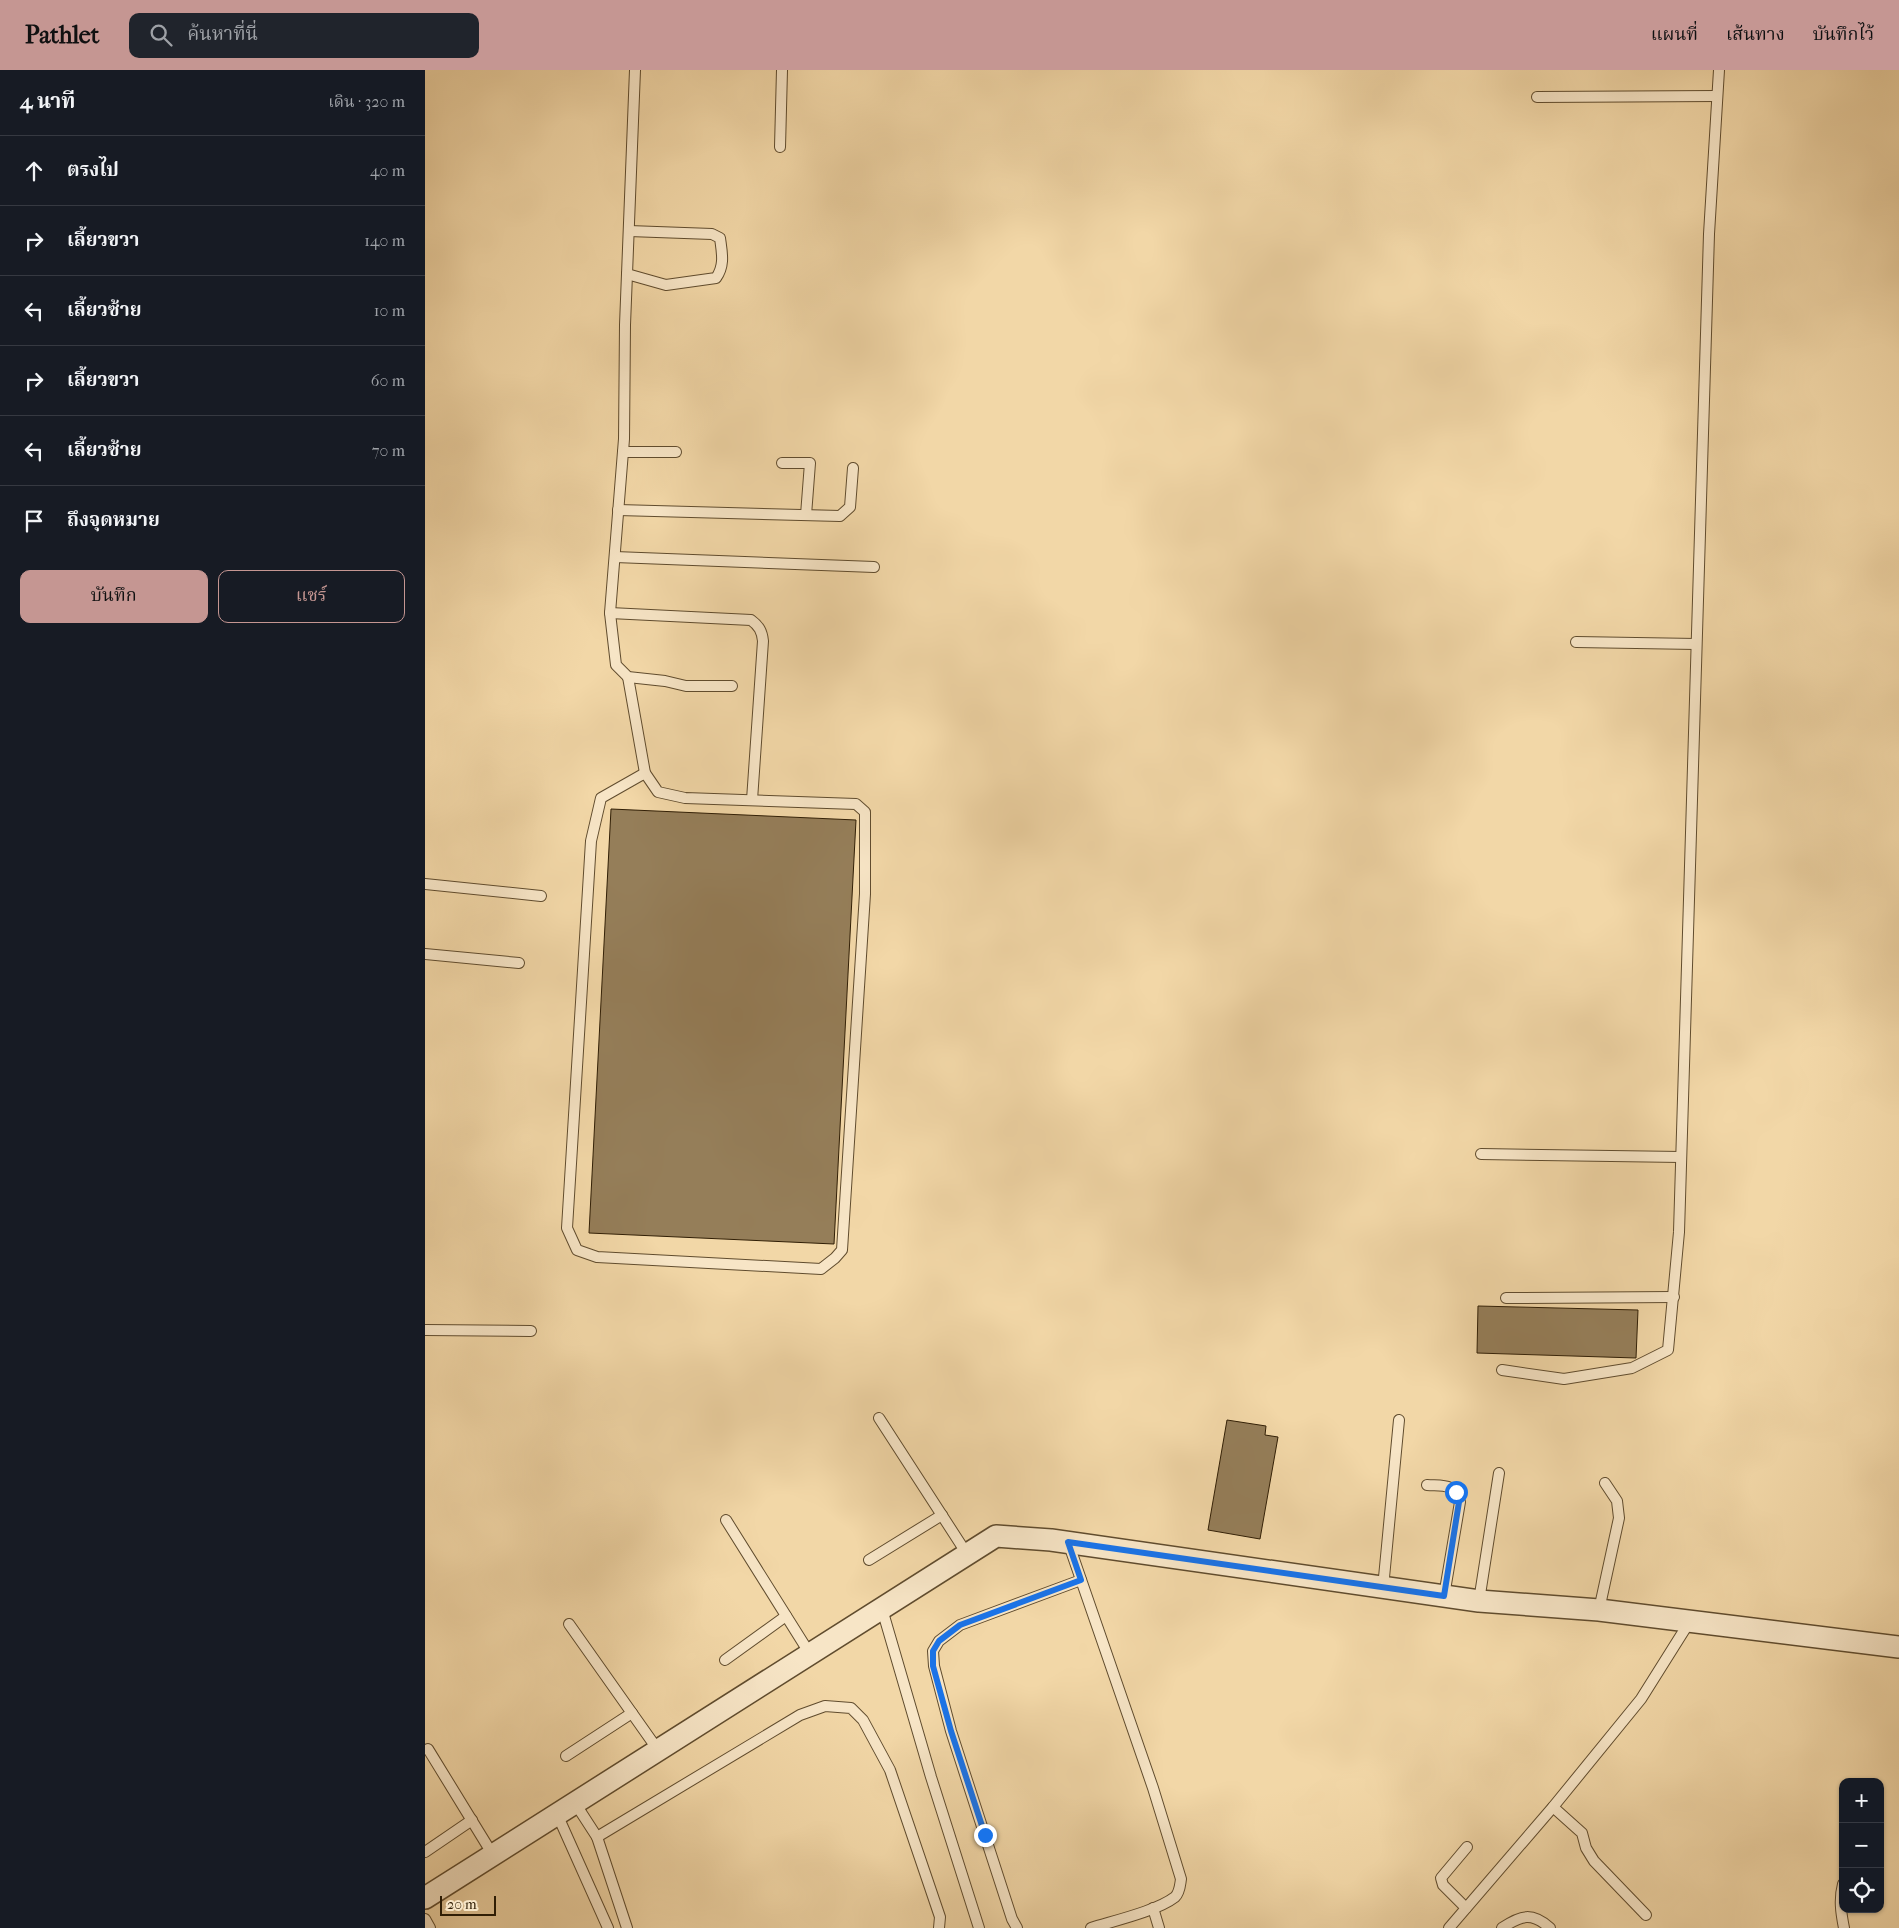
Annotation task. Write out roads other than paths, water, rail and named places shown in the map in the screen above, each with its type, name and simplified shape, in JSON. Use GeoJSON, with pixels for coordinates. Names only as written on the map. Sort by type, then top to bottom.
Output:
{"type":"FeatureCollection","features":[{"type":"Feature","properties":{"kind":"street"},"geometry":{"type":"LineString","coordinates":[[425,1898],[996,1536],[1068,1542],[1479,1601],[1599,1610],[1899,1647]]}},
{"type":"Feature","properties":{"kind":"lane"},"geometry":{"type":"LineString","coordinates":[[635,70],[627,274],[623,452],[610,613],[616,665],[628,677],[645,773],[658,792],[685,798],[856,804],[865,812],[865,894],[842,1250],[821,1269],[597,1257],[577,1250],[567,1228],[591,841],[601,798],[645,773]]}},
{"type":"Feature","properties":{"kind":"lane"},"geometry":{"type":"LineString","coordinates":[[780,147],[782,70]]}},
{"type":"Feature","properties":{"kind":"lane"},"geometry":{"type":"LineString","coordinates":[[1503,1370],[1564,1379],[1632,1368],[1668,1350],[1679,1232],[1709,234],[1719,70]]}},
{"type":"Feature","properties":{"kind":"lane"},"geometry":{"type":"LineString","coordinates":[[1537,97],[1717,96]]}},
{"type":"Feature","properties":{"kind":"lane"},"geometry":{"type":"LineString","coordinates":[[627,274],[666,285],[715,278],[720,272],[723,259],[720,238],[712,234],[629,231]]}},
{"type":"Feature","properties":{"kind":"lane"},"geometry":{"type":"LineString","coordinates":[[623,452],[676,452]]}},
{"type":"Feature","properties":{"kind":"lane"},"geometry":{"type":"LineString","coordinates":[[782,463],[810,464],[806,515]]}},
{"type":"Feature","properties":{"kind":"lane"},"geometry":{"type":"LineString","coordinates":[[618,510],[840,516],[850,507],[853,468]]}},
{"type":"Feature","properties":{"kind":"lane"},"geometry":{"type":"LineString","coordinates":[[615,558],[874,567]]}},
{"type":"Feature","properties":{"kind":"lane"},"geometry":{"type":"LineString","coordinates":[[610,613],[751,620],[757,625],[762,632],[763,641],[752,800]]}},
{"type":"Feature","properties":{"kind":"lane"},"geometry":{"type":"LineString","coordinates":[[1577,642],[1696,644]]}},
{"type":"Feature","properties":{"kind":"lane"},"geometry":{"type":"LineString","coordinates":[[628,677],[665,681],[686,686],[732,686]]}},
{"type":"Feature","properties":{"kind":"lane"},"geometry":{"type":"LineString","coordinates":[[425,884],[541,896]]}},
{"type":"Feature","properties":{"kind":"lane"},"geometry":{"type":"LineString","coordinates":[[425,954],[519,963]]}},
{"type":"Feature","properties":{"kind":"lane"},"geometry":{"type":"LineString","coordinates":[[1481,1154],[1681,1156]]}},
{"type":"Feature","properties":{"kind":"lane"},"geometry":{"type":"LineString","coordinates":[[1506,1298],[1674,1297]]}},
{"type":"Feature","properties":{"kind":"lane"},"geometry":{"type":"LineString","coordinates":[[425,1330],[531,1331]]}},
{"type":"Feature","properties":{"kind":"lane"},"geometry":{"type":"LineString","coordinates":[[879,1418],[967,1554]]}},
{"type":"Feature","properties":{"kind":"lane"},"geometry":{"type":"LineString","coordinates":[[1383,1588],[1399,1420]]}},
{"type":"Feature","properties":{"kind":"lane"},"geometry":{"type":"LineString","coordinates":[[1479,1601],[1499,1473]]}},
{"type":"Feature","properties":{"kind":"lane"},"geometry":{"type":"LineString","coordinates":[[1599,1610],[1619,1518],[1617,1501],[1605,1482]]}},
{"type":"Feature","properties":{"kind":"lane"},"geometry":{"type":"LineString","coordinates":[[1427,1485],[1450,1486],[1456,1492],[1459,1502],[1444,1596]]}},
{"type":"Feature","properties":{"kind":"lane"},"geometry":{"type":"LineString","coordinates":[[869,1560],[942,1515]]}},
{"type":"Feature","properties":{"kind":"lane"},"geometry":{"type":"LineString","coordinates":[[726,1520],[810,1654]]}},
{"type":"Feature","properties":{"kind":"lane"},"geometry":{"type":"LineString","coordinates":[[1068,1542],[1153,1788],[1181,1879],[1180,1889],[1175,1896],[1153,1908],[1091,1928]]}},
{"type":"Feature","properties":{"kind":"lane"},"geometry":{"type":"LineString","coordinates":[[1017,1928],[1012,1919],[951,1731],[933,1666],[933,1651],[939,1641],[960,1625],[1081,1580]]}},
{"type":"Feature","properties":{"kind":"lane"},"geometry":{"type":"LineString","coordinates":[[882,1609],[931,1776],[979,1928]]}},
{"type":"Feature","properties":{"kind":"lane"},"geometry":{"type":"LineString","coordinates":[[725,1660],[786,1616]]}},
{"type":"Feature","properties":{"kind":"lane"},"geometry":{"type":"LineString","coordinates":[[1449,1928],[1553,1807],[1641,1699],[1690,1621]]}},
{"type":"Feature","properties":{"kind":"lane"},"geometry":{"type":"LineString","coordinates":[[569,1624],[658,1750]]}},
{"type":"Feature","properties":{"kind":"lane"},"geometry":{"type":"LineString","coordinates":[[597,1837],[800,1715],[825,1706],[851,1708],[863,1720],[890,1770],[940,1917],[939,1928]]}},
{"type":"Feature","properties":{"kind":"lane"},"geometry":{"type":"LineString","coordinates":[[566,1756],[631,1713]]}},
{"type":"Feature","properties":{"kind":"lane"},"geometry":{"type":"LineString","coordinates":[[428,1749],[493,1855]]}},
{"type":"Feature","properties":{"kind":"lane"},"geometry":{"type":"LineString","coordinates":[[1553,1807],[1582,1833],[1586,1848],[1594,1862],[1646,1915]]}},
{"type":"Feature","properties":{"kind":"lane"},"geometry":{"type":"LineString","coordinates":[[566,1809],[597,1837],[627,1928]]}},
{"type":"Feature","properties":{"kind":"lane"},"geometry":{"type":"LineString","coordinates":[[566,1809],[607,1928]]}},
{"type":"Feature","properties":{"kind":"lane"},"geometry":{"type":"LineString","coordinates":[[425,1852],[472,1820]]}},
{"type":"Feature","properties":{"kind":"lane"},"geometry":{"type":"LineString","coordinates":[[1466,1908],[1443,1885],[1441,1878],[1467,1847]]}},
{"type":"Feature","properties":{"kind":"lane"},"geometry":{"type":"LineString","coordinates":[[1153,1908],[1159,1928]]}},
{"type":"Feature","properties":{"kind":"lane"},"geometry":{"type":"LineString","coordinates":[[1841,1913],[1844,1928]]}},
{"type":"Feature","properties":{"kind":"lane"},"geometry":{"type":"LineString","coordinates":[[1502,1928],[1515,1920],[1531,1916],[1550,1928]]}},
{"type":"Feature","properties":{"kind":"lane"},"geometry":{"type":"LineString","coordinates":[[425,1919],[430,1928]]}}]}
